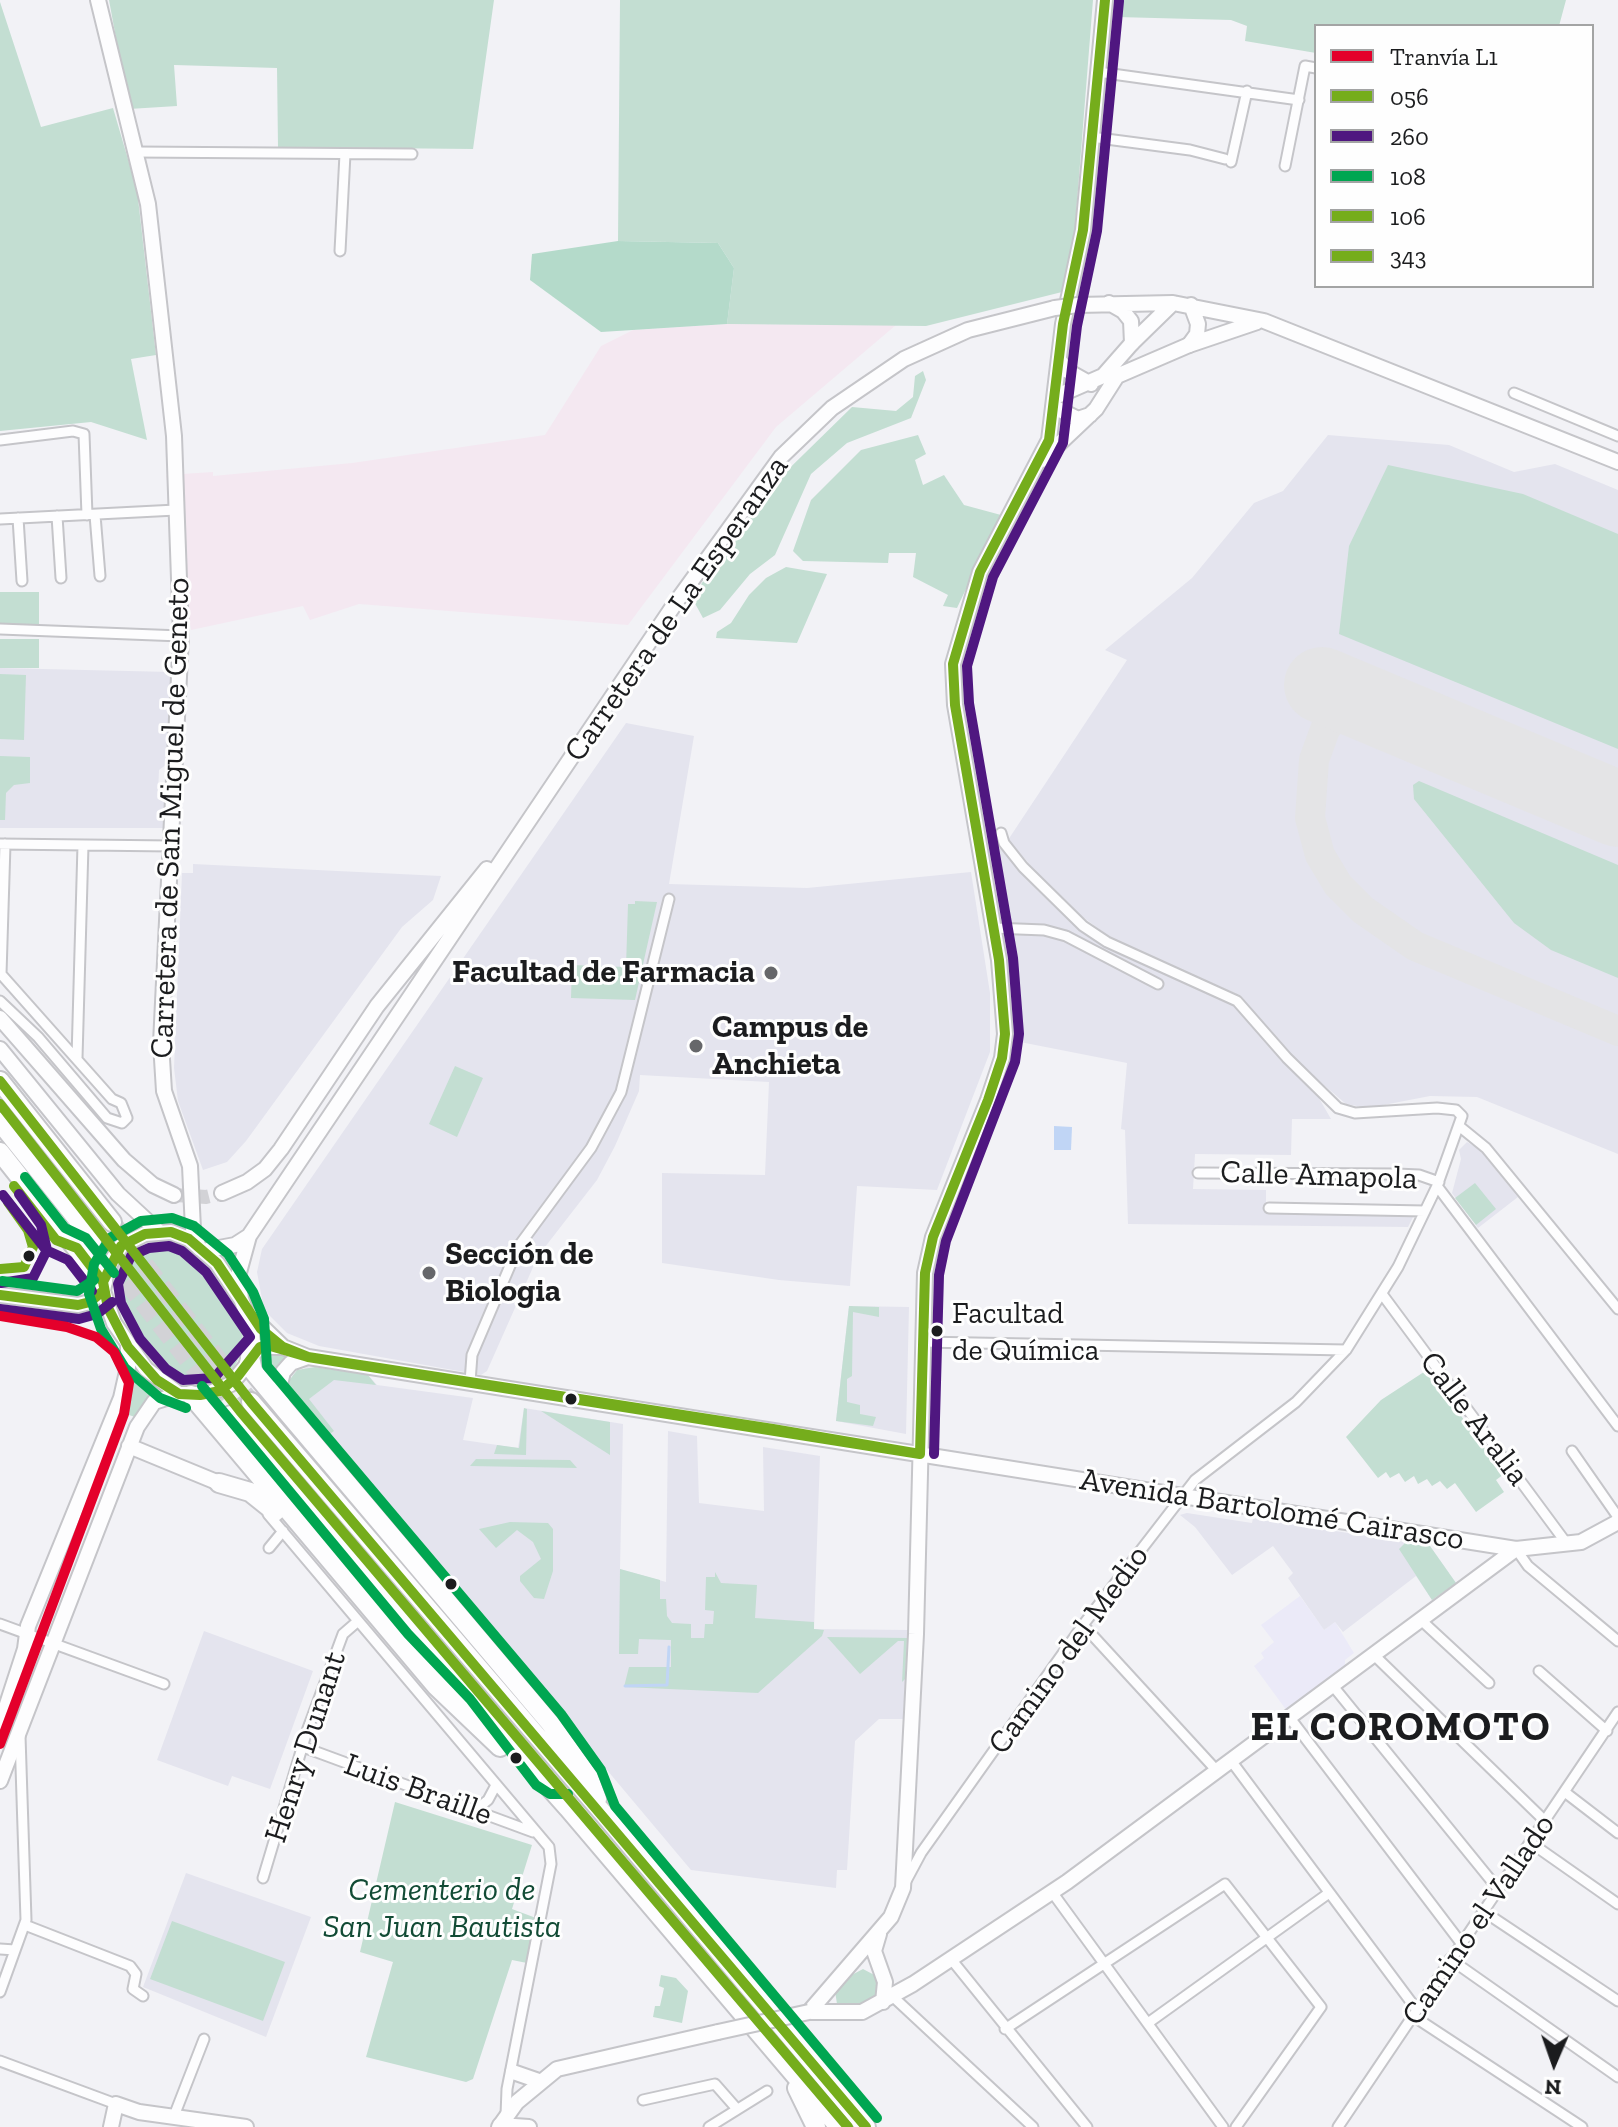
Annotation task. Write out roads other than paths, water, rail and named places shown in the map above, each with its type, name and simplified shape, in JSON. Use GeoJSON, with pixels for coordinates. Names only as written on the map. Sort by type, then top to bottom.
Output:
{"type":"FeatureCollection","features":[{"type":"Feature","properties":{"kind":"highway"},"geometry":{"type":"LineString","coordinates":[[0,1081],[112,1222]]}},
{"type":"Feature","properties":{"kind":"highway"},"geometry":{"type":"LineString","coordinates":[[0,1122],[93,1239]]}},
{"type":"Feature","properties":{"kind":"highway"},"geometry":{"type":"LineString","coordinates":[[0,1152],[103,1286]]}},
{"type":"Feature","properties":{"kind":"highway"},"geometry":{"type":"LineString","coordinates":[[250,1357],[253,1371],[550,1723],[589,1777],[603,1813]]}},
{"type":"Feature","properties":{"kind":"highway"},"geometry":{"type":"LineString","coordinates":[[185,1394],[436,1686],[498,1746],[516,1750]]}},
{"type":"Feature","properties":{"kind":"highway"},"geometry":{"type":"LineString","coordinates":[[251,1402],[603,1813],[866,2127]]}},
{"type":"Feature","properties":{"kind":"highway"},"geometry":{"type":"LineString","coordinates":[[231,1415],[431,1654],[839,2127]]}},
{"type":"Feature","properties":{"kind":"highway"},"geometry":{"type":"LineString","coordinates":[[219,1483],[261,1498],[398,1643]]}},
{"type":"Feature","properties":{"kind":"highway"},"geometry":{"type":"LineString","coordinates":[[788,2067],[816,2127]]}},
{"type":"Feature","properties":{"kind":"main road","name":"Carretera de San Miguel de Geneto"},"geometry":{"type":"LineString","coordinates":[[98,0],[148,204],[174,436],[181,636],[161,1043],[164,1091],[190,1166],[193,1229],[201,1249]]}},
{"type":"Feature","properties":{"kind":"main road"},"geometry":{"type":"LineString","coordinates":[[809,2012],[882,1928],[897,1907],[903,1888],[915,1658],[923,1291],[933,1237],[1002,1058],[1004,998],[955,705],[953,664],[980,572],[1049,440],[1063,324],[1083,230],[1105,0]]}},
{"type":"Feature","properties":{"kind":"main road"},"geometry":{"type":"LineString","coordinates":[[1109,303],[1123,311],[1131,321],[1132,343]]}},
{"type":"Feature","properties":{"kind":"main road","name":"Carretera de La Esperanza"},"geometry":{"type":"LineString","coordinates":[[243,1304],[238,1276],[241,1256],[249,1236],[736,515],[807,430],[857,389],[904,359],[979,326],[1055,308],[1109,303],[1191,305],[1264,321],[1618,462]]}},
{"type":"Feature","properties":{"kind":"main road"},"geometry":{"type":"LineString","coordinates":[[1056,402],[1091,384],[1173,303]]}},
{"type":"Feature","properties":{"kind":"main road"},"geometry":{"type":"LineString","coordinates":[[1189,345],[1198,324],[1191,305]]}},
{"type":"Feature","properties":{"kind":"main road"},"geometry":{"type":"LineString","coordinates":[[1039,463],[1090,414],[1117,376],[1242,325],[1264,321]]}},
{"type":"Feature","properties":{"kind":"main road"},"geometry":{"type":"LineString","coordinates":[[1060,361],[1066,370],[1091,384]]}},
{"type":"Feature","properties":{"kind":"main road"},"geometry":{"type":"LineString","coordinates":[[1056,402],[1078,419],[1090,414]]}},
{"type":"Feature","properties":{"kind":"main road"},"geometry":{"type":"LineString","coordinates":[[222,1193],[247,1182],[265,1169],[409,963],[486,869],[506,854]]}},
{"type":"Feature","properties":{"kind":"main road"},"geometry":{"type":"LineString","coordinates":[[0,1018],[124,1160],[153,1185],[174,1195]]}},
{"type":"Feature","properties":{"kind":"main road"},"geometry":{"type":"LineString","coordinates":[[0,1049],[118,1194],[165,1232],[201,1249],[217,1263],[243,1304],[283,1347]]}},
{"type":"Feature","properties":{"kind":"main road"},"geometry":{"type":"LineString","coordinates":[[0,1295],[78,1305],[90,1302],[103,1286],[121,1246],[132,1238],[165,1232],[193,1207]]}},
{"type":"Feature","properties":{"kind":"main road"},"geometry":{"type":"LineString","coordinates":[[201,1249],[235,1245],[249,1236]]}},
{"type":"Feature","properties":{"kind":"main road"},"geometry":{"type":"LineString","coordinates":[[103,1286],[114,1323],[128,1347],[157,1380],[185,1394]]}},
{"type":"Feature","properties":{"kind":"main road"},"geometry":{"type":"LineString","coordinates":[[243,1304],[253,1333],[250,1357]]}},
{"type":"Feature","properties":{"kind":"main road"},"geometry":{"type":"LineString","coordinates":[[0,1726],[32,1637],[56,1553],[121,1398],[128,1347]]}},
{"type":"Feature","properties":{"kind":"main road"},"geometry":{"type":"LineString","coordinates":[[0,1781],[129,1446],[154,1402],[185,1394],[220,1391],[238,1376],[260,1347],[283,1347]]}},
{"type":"Feature","properties":{"kind":"main road","name":"Avenida Bartolomé Cairasco"},"geometry":{"type":"LineString","coordinates":[[283,1347],[308,1357],[1516,1549],[1567,1544],[1599,1535],[1618,1519]]}},
{"type":"Feature","properties":{"kind":"main road"},"geometry":{"type":"LineString","coordinates":[[287,1412],[278,1393],[279,1382],[291,1363],[308,1357]]}},
{"type":"Feature","properties":{"kind":"main road"},"geometry":{"type":"LineString","coordinates":[[129,1446],[219,1483]]}},
{"type":"Feature","properties":{"kind":"main road"},"geometry":{"type":"LineString","coordinates":[[846,1970],[860,1965],[885,1986],[913,1984],[1052,1892],[1232,1762],[1516,1549]]}},
{"type":"Feature","properties":{"kind":"main road"},"geometry":{"type":"LineString","coordinates":[[882,1928],[874,1951],[885,1986]]}},
{"type":"Feature","properties":{"kind":"main road"},"geometry":{"type":"LineString","coordinates":[[528,2126],[502,2123],[517,2102],[557,2069],[809,2012],[862,2012],[885,1986],[913,1984]]}},
{"type":"Feature","properties":{"kind":"main road"},"geometry":{"type":"LineString","coordinates":[[829,1990],[839,2014]]}},
{"type":"Feature","properties":{"kind":"main road"},"geometry":{"type":"LineString","coordinates":[[513,2070],[539,2081]]}},
{"type":"Feature","properties":{"kind":"main road"},"geometry":{"type":"LineString","coordinates":[[517,2102],[528,2126]]}},
{"type":"Feature","properties":{"kind":"main road"},"geometry":{"type":"LineString","coordinates":[[111,2127],[116,2104],[212,2124],[246,2127]]}},
{"type":"Feature","properties":{"kind":"street"},"geometry":{"type":"LineString","coordinates":[[1285,166],[1305,66],[1314,68]]}},
{"type":"Feature","properties":{"kind":"street"},"geometry":{"type":"LineString","coordinates":[[1098,72],[1299,100]]}},
{"type":"Feature","properties":{"kind":"street"},"geometry":{"type":"LineString","coordinates":[[1091,137],[1190,150],[1228,161],[1247,91]]}},
{"type":"Feature","properties":{"kind":"street"},"geometry":{"type":"LineString","coordinates":[[136,152],[412,154]]}},
{"type":"Feature","properties":{"kind":"street"},"geometry":{"type":"LineString","coordinates":[[340,251],[345,154]]}},
{"type":"Feature","properties":{"kind":"street"},"geometry":{"type":"LineString","coordinates":[[1514,393],[1618,436]]}},
{"type":"Feature","properties":{"kind":"street"},"geometry":{"type":"LineString","coordinates":[[0,440],[73,431],[84,434],[100,576]]}},
{"type":"Feature","properties":{"kind":"street"},"geometry":{"type":"LineString","coordinates":[[0,519],[176,510]]}},
{"type":"Feature","properties":{"kind":"street"},"geometry":{"type":"LineString","coordinates":[[57,516],[61,578]]}},
{"type":"Feature","properties":{"kind":"street"},"geometry":{"type":"LineString","coordinates":[[18,518],[22,581]]}},
{"type":"Feature","properties":{"kind":"street"},"geometry":{"type":"LineString","coordinates":[[0,629],[181,636]]}},
{"type":"Feature","properties":{"kind":"street"},"geometry":{"type":"LineString","coordinates":[[1001,833],[1011,854],[1083,926],[1107,942],[1237,1001],[1287,1058],[1338,1108],[1355,1113],[1437,1108],[1456,1110],[1460,1121],[1486,1148],[1618,1309]]}},
{"type":"Feature","properties":{"kind":"street"},"geometry":{"type":"LineString","coordinates":[[0,1001],[38,1037],[107,1118],[122,1123],[127,1118],[121,1103],[112,1099],[0,974],[2,844],[172,846]]}},
{"type":"Feature","properties":{"kind":"street"},"geometry":{"type":"LineString","coordinates":[[77,1058],[83,845]]}},
{"type":"Feature","properties":{"kind":"street"},"geometry":{"type":"LineString","coordinates":[[470,1382],[472,1355],[518,1247],[591,1148],[621,1092],[669,899]]}},
{"type":"Feature","properties":{"kind":"street"},"geometry":{"type":"LineString","coordinates":[[993,928],[1044,930],[1066,936],[1158,984]]}},
{"type":"Feature","properties":{"kind":"street","name":"Camino del Medio"},"geometry":{"type":"LineString","coordinates":[[903,1888],[921,1853],[1083,1625],[1195,1480],[1282,1413],[1325,1375],[1346,1350],[1382,1294],[1425,1211],[1460,1121]]}},
{"type":"Feature","properties":{"kind":"street","name":"Calle Amapola"},"geometry":{"type":"LineString","coordinates":[[1198,1173],[1419,1175],[1438,1184]]}},
{"type":"Feature","properties":{"kind":"street"},"geometry":{"type":"LineString","coordinates":[[1438,1184],[1618,1426]]}},
{"type":"Feature","properties":{"kind":"street"},"geometry":{"type":"LineString","coordinates":[[1269,1208],[1425,1211]]}},
{"type":"Feature","properties":{"kind":"street","name":"Calle Aralia"},"geometry":{"type":"LineString","coordinates":[[1382,1294],[1567,1544]]}},
{"type":"Feature","properties":{"kind":"street"},"geometry":{"type":"LineString","coordinates":[[922,1342],[1346,1350]]}},
{"type":"Feature","properties":{"kind":"street"},"geometry":{"type":"LineString","coordinates":[[1572,1451],[1618,1519]]}},
{"type":"Feature","properties":{"kind":"street"},"geometry":{"type":"LineString","coordinates":[[219,1483],[256,1502],[283,1531],[533,1832],[549,1847],[551,1864],[502,2123]]}},
{"type":"Feature","properties":{"kind":"street"},"geometry":{"type":"LineString","coordinates":[[269,1548],[283,1531]]}},
{"type":"Feature","properties":{"kind":"street"},"geometry":{"type":"LineString","coordinates":[[1516,1549],[1528,1566],[1618,1641]]}},
{"type":"Feature","properties":{"kind":"street","name":"Henry Dunant"},"geometry":{"type":"LineString","coordinates":[[263,1878],[303,1747],[343,1634],[358,1621]]}},
{"type":"Feature","properties":{"kind":"street"},"geometry":{"type":"LineString","coordinates":[[1422,1621],[1489,1683]]}},
{"type":"Feature","properties":{"kind":"street"},"geometry":{"type":"LineString","coordinates":[[0,1624],[164,1684]]}},
{"type":"Feature","properties":{"kind":"street"},"geometry":{"type":"LineString","coordinates":[[1083,1625],[1218,1772]]}},
{"type":"Feature","properties":{"kind":"street"},"geometry":{"type":"LineString","coordinates":[[1374,1655],[1545,1821]]}},
{"type":"Feature","properties":{"kind":"street"},"geometry":{"type":"LineString","coordinates":[[1539,1671],[1607,1731]]}},
{"type":"Feature","properties":{"kind":"street"},"geometry":{"type":"LineString","coordinates":[[1333,1686],[1498,1889]]}},
{"type":"Feature","properties":{"kind":"street","name":"Camino el Vallado"},"geometry":{"type":"LineString","coordinates":[[1338,2127],[1618,1712]]}},
{"type":"Feature","properties":{"kind":"street"},"geometry":{"type":"LineString","coordinates":[[1290,1718],[1461,1943]]}},
{"type":"Feature","properties":{"kind":"street"},"geometry":{"type":"LineString","coordinates":[[0,1992],[25,1925],[20,1731]]}},
{"type":"Feature","properties":{"kind":"street","name":"Luis Braille"},"geometry":{"type":"LineString","coordinates":[[303,1747],[533,1832]]}},
{"type":"Feature","properties":{"kind":"street"},"geometry":{"type":"LineString","coordinates":[[1232,1762],[1415,2013],[1582,2127]]}},
{"type":"Feature","properties":{"kind":"street"},"geometry":{"type":"LineString","coordinates":[[474,1811],[488,1800],[496,1785]]}},
{"type":"Feature","properties":{"kind":"street"},"geometry":{"type":"LineString","coordinates":[[1566,1793],[1618,1833]]}},
{"type":"Feature","properties":{"kind":"street"},"geometry":{"type":"LineString","coordinates":[[1531,1843],[1618,1904]]}},
{"type":"Feature","properties":{"kind":"street"},"geometry":{"type":"LineString","coordinates":[[904,1844],[921,1853]]}},
{"type":"Feature","properties":{"kind":"street"},"geometry":{"type":"LineString","coordinates":[[1005,2029],[1225,1884],[1321,2007],[1236,2127]]}},
{"type":"Feature","properties":{"kind":"street"},"geometry":{"type":"LineString","coordinates":[[1052,1892],[1223,2127]]}},
{"type":"Feature","properties":{"kind":"street"},"geometry":{"type":"LineString","coordinates":[[1148,2023],[1329,1893]]}},
{"type":"Feature","properties":{"kind":"street"},"geometry":{"type":"LineString","coordinates":[[1483,1911],[1618,2001]]}},
{"type":"Feature","properties":{"kind":"street"},"geometry":{"type":"LineString","coordinates":[[25,1925],[130,1966],[136,1974],[133,1989],[143,1996]]}},
{"type":"Feature","properties":{"kind":"street"},"geometry":{"type":"LineString","coordinates":[[0,1949],[15,1950]]}},
{"type":"Feature","properties":{"kind":"street"},"geometry":{"type":"LineString","coordinates":[[951,1959],[1084,2126]]}},
{"type":"Feature","properties":{"kind":"street"},"geometry":{"type":"LineString","coordinates":[[1450,1959],[1618,2077]]}},
{"type":"Feature","properties":{"kind":"street"},"geometry":{"type":"LineString","coordinates":[[885,1986],[1033,2127]]}},
{"type":"Feature","properties":{"kind":"street"},"geometry":{"type":"LineString","coordinates":[[174,2116],[204,2039]]}},
{"type":"Feature","properties":{"kind":"street"},"geometry":{"type":"LineString","coordinates":[[0,2061],[116,2104]]}},
{"type":"Feature","properties":{"kind":"street"},"geometry":{"type":"LineString","coordinates":[[513,2070],[517,2102]]}},
{"type":"Feature","properties":{"kind":"street"},"geometry":{"type":"LineString","coordinates":[[643,2100],[715,2084],[737,2109]]}},
{"type":"Feature","properties":{"kind":"street"},"geometry":{"type":"LineString","coordinates":[[709,2127],[767,2091]]}},
{"type":"Feature","properties":{"kind":"water"},"geometry":{"type":"Polygon","coordinates":[[[1054,1126],[1072,1127],[1071,1150],[1054,1150],[1054,1126]]]}},
{"type":"Feature","properties":{"kind":"waterway"},"geometry":{"type":"LineString","coordinates":[[625,1686],[667,1685],[669,1647]]}},
{"type":"Feature","properties":{"kind":"tunnel"},"geometry":{"type":"LineString","coordinates":[[174,1195],[206,1197],[222,1193]]}},
{"type":"Feature","properties":{"kind":"tunnel"},"geometry":{"type":"LineString","coordinates":[[112,1222],[251,1402]]}},
{"type":"Feature","properties":{"kind":"tunnel"},"geometry":{"type":"LineString","coordinates":[[93,1239],[231,1415]]}},
{"type":"Feature","properties":{"kind":"tram line","name":"L1"},"geometry":{"type":"LineString","coordinates":[[0,1316],[67,1327],[96,1337],[114,1352],[129,1383],[124,1414],[0,1744]]}},
{"type":"Feature","properties":{"kind":"place","name":"Facultad de Farmacia"},"geometry":{"type":"Point","coordinates":[771,973]}},
{"type":"Feature","properties":{"kind":"place","name":"Campus de Anchieta"},"geometry":{"type":"Point","coordinates":[696,1046]}},
{"type":"Feature","properties":{"kind":"place","name":"Sección de Biologia"},"geometry":{"type":"Point","coordinates":[429,1273]}},
{"type":"Feature","properties":{"kind":"place","name":"Facultad de Química"},"geometry":{"type":"Point","coordinates":[937,1331]}},
{"type":"Feature","properties":{"kind":"district","name":"EL COROMOTO"},"geometry":{"type":"Point","coordinates":[1401,1729]}},
{"type":"Feature","properties":{"kind":"park label","name":"Cementerio de San Juan Bautista"},"geometry":{"type":"Point","coordinates":[442,1910]}}]}
